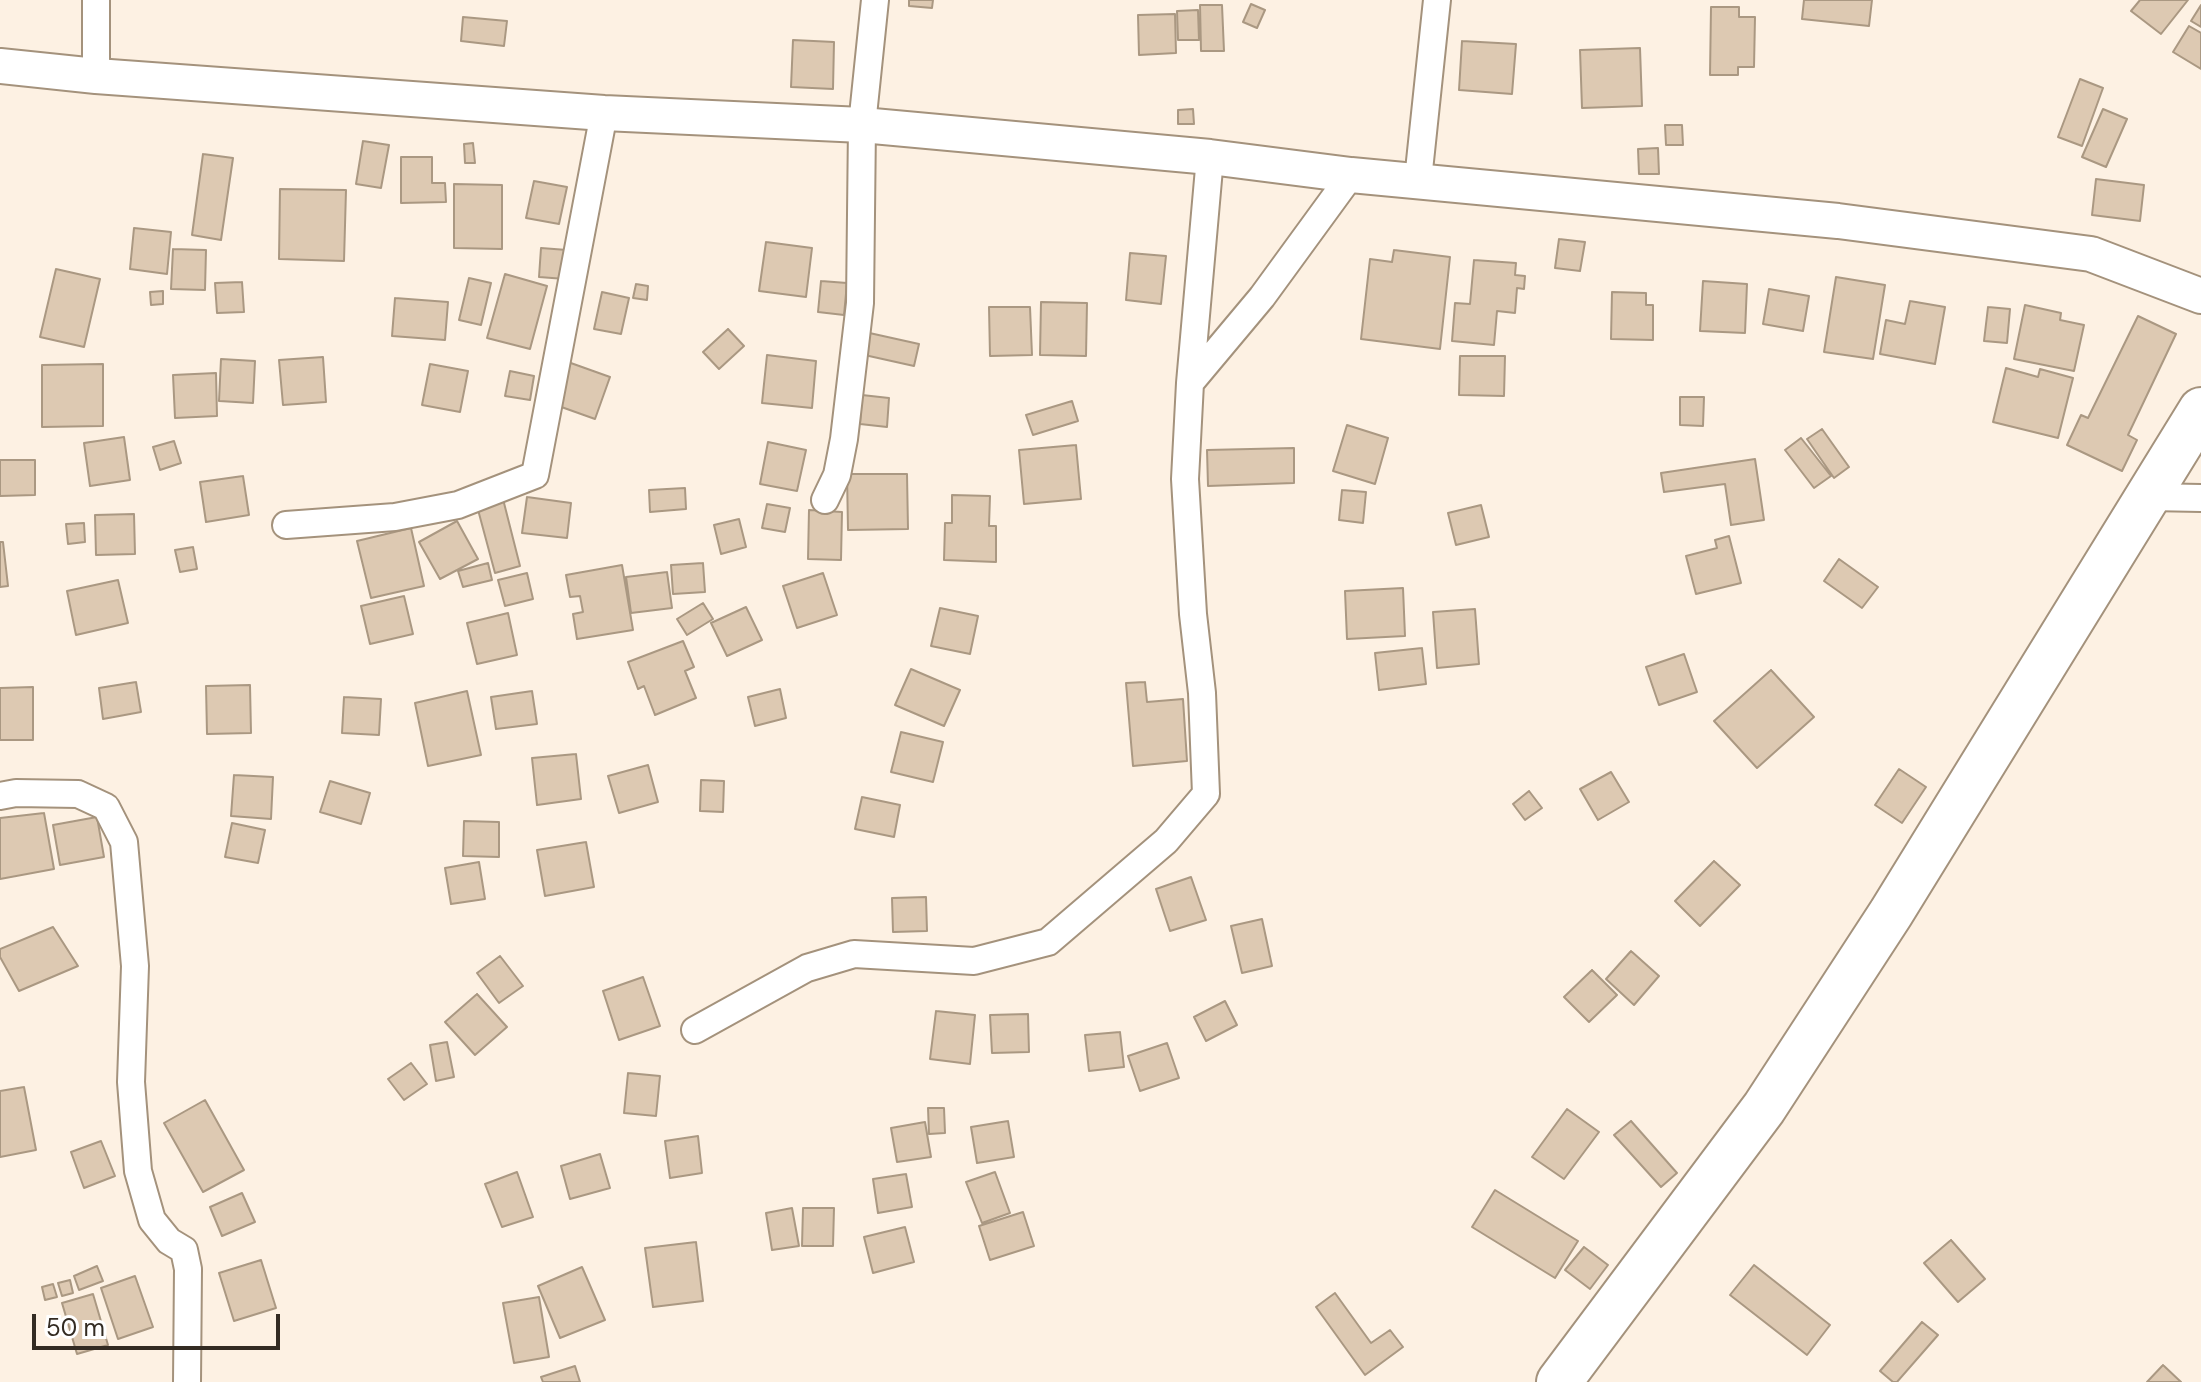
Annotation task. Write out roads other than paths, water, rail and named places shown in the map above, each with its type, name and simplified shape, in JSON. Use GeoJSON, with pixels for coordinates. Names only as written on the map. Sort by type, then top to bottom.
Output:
{"type":"FeatureCollection","features":[{"type":"Feature","properties":{"kind":"highway"},"geometry":{"type":"LineString","coordinates":[[1559,1382],[1764,1108],[1891,913],[2201,410]]}},
{"type":"Feature","properties":{"kind":"street"},"geometry":{"type":"LineString","coordinates":[[96,0],[96,76]]}},
{"type":"Feature","properties":{"kind":"street"},"geometry":{"type":"LineString","coordinates":[[825,500],[837,475],[844,439],[860,303],[862,125],[875,0]]}},
{"type":"Feature","properties":{"kind":"street"},"geometry":{"type":"LineString","coordinates":[[1418,180],[1437,0]]}},
{"type":"Feature","properties":{"kind":"street"},"geometry":{"type":"LineString","coordinates":[[0,66],[96,76],[604,113],[862,125],[1838,221],[2091,254],[2201,296]]}},
{"type":"Feature","properties":{"kind":"street"},"geometry":{"type":"LineString","coordinates":[[286,525],[395,517],[458,505],[535,475],[604,113]]}},
{"type":"Feature","properties":{"kind":"street"},"geometry":{"type":"LineString","coordinates":[[695,1030],[807,968],[854,954],[974,961],[1048,942],[1166,841],[1206,794],[1202,693],[1193,614],[1185,479],[1190,383],[1210,157]]}},
{"type":"Feature","properties":{"kind":"street"},"geometry":{"type":"LineString","coordinates":[[1190,383],[1262,297],[1351,175]]}},
{"type":"Feature","properties":{"kind":"street"},"geometry":{"type":"LineString","coordinates":[[2149,497],[2201,498]]}},
{"type":"Feature","properties":{"kind":"street"},"geometry":{"type":"LineString","coordinates":[[0,796],[16,793],[78,794],[106,807],[124,842],[135,966],[131,1082],[138,1171],[152,1220],[169,1241],[184,1250],[188,1269],[187,1382]]}}]}
